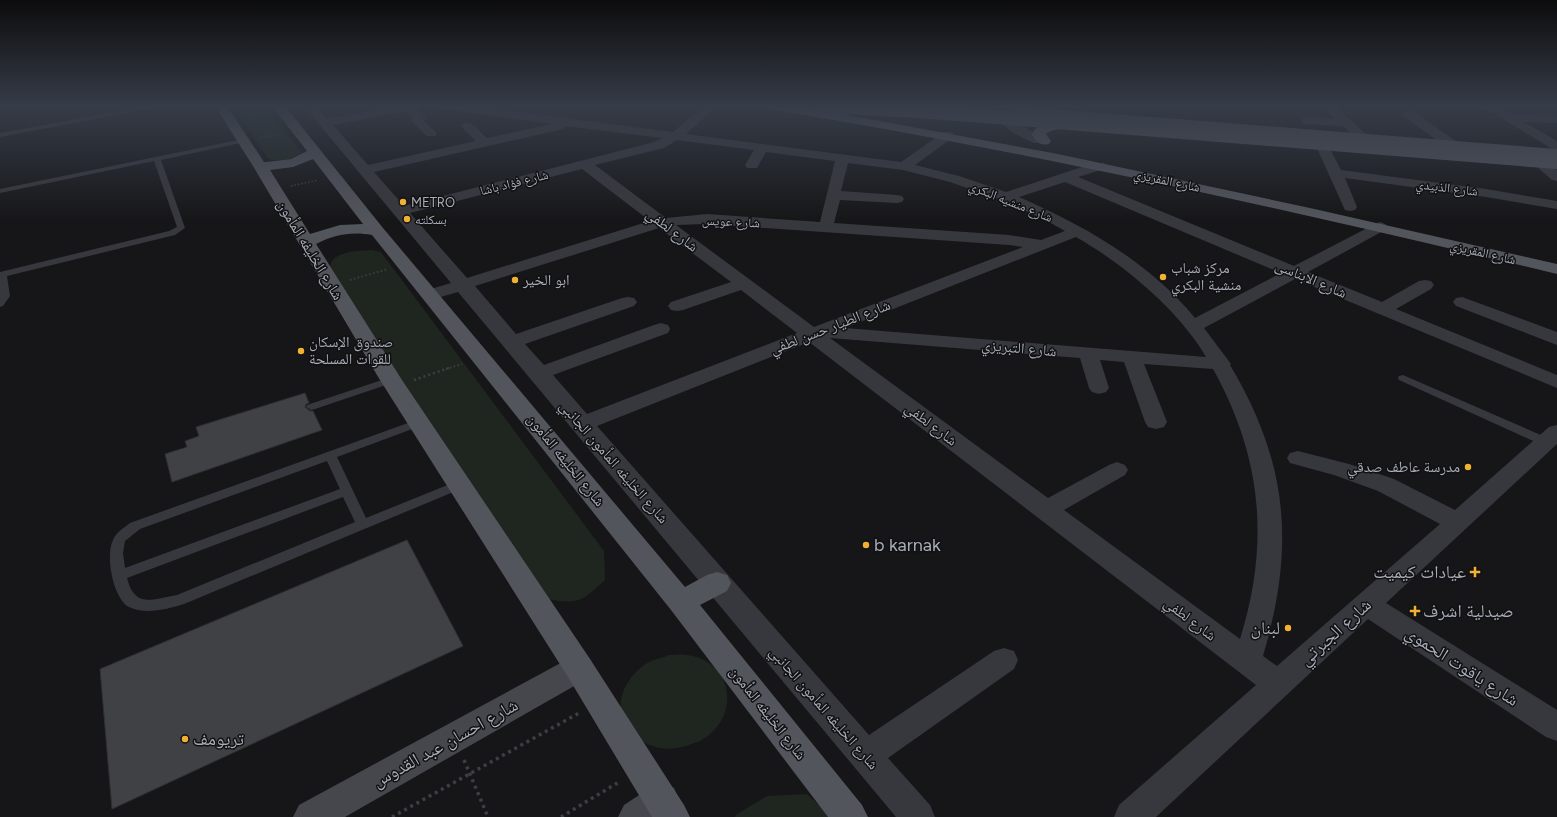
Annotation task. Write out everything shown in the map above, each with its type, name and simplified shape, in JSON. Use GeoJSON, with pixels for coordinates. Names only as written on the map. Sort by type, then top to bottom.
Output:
{"type":"FeatureCollection","features":[{"type":"Feature","properties":{"kind":"main road","name":"شارع الخليفه المأمون"},"geometry":{"type":"LineString","coordinates":[[246,144],[393,383],[579,668],[642,768],[657,811]]}},
{"type":"Feature","properties":{"kind":"main road","name":"شارع الخليفه المأمون"},"geometry":{"type":"LineString","coordinates":[[308,144],[681,602],[850,817]]}},
{"type":"Feature","properties":{"kind":"main road","name":"شارع المقريزي"},"geometry":{"type":"LineString","coordinates":[[992,144],[1380,227],[1557,269]]}},
{"type":"Feature","properties":{"kind":"main road","name":"شارع المقريزي"},"geometry":{"type":"LineString","coordinates":[[1060,144],[1432,226]]}},
{"type":"Feature","properties":{"kind":"main road"},"geometry":{"type":"LineString","coordinates":[[1299,144],[1557,163]]}},
{"type":"Feature","properties":{"kind":"main road"},"geometry":{"type":"LineString","coordinates":[[1326,144],[1557,163]]}},
{"type":"Feature","properties":{"kind":"main road"},"geometry":{"type":"LineString","coordinates":[[1378,144],[1557,157]]}},
{"type":"Feature","properties":{"kind":"main road"},"geometry":{"type":"LineString","coordinates":[[1441,144],[1557,153]]}},
{"type":"Feature","properties":{"kind":"main road"},"geometry":{"type":"LineString","coordinates":[[260,166],[275,166],[292,163],[306,158],[314,152]]}},
{"type":"Feature","properties":{"kind":"main road"},"geometry":{"type":"LineString","coordinates":[[306,243],[322,235],[342,230],[362,228],[378,230]]}},
{"type":"Feature","properties":{"kind":"main road"},"geometry":{"type":"LineString","coordinates":[[681,602],[717,582]]}},
{"type":"Feature","properties":{"kind":"street","name":"شارع الخليفه المأمون الجانبي"},"geometry":{"type":"LineString","coordinates":[[342,144],[918,817]]}},
{"type":"Feature","properties":{"kind":"street"},"geometry":{"type":"LineString","coordinates":[[364,170],[480,144]]}},
{"type":"Feature","properties":{"kind":"street","name":"شارع فؤاد باشا"},"geometry":{"type":"LineString","coordinates":[[400,211],[652,147],[658,144]]}},
{"type":"Feature","properties":{"kind":"street","name":"شارع منشيه البكري"},"geometry":{"type":"LineString","coordinates":[[740,144],[904,166],[966,183],[1006,197],[1042,212],[1099,244],[1140,273],[1172,302],[1194,326],[1221,364],[1240,400],[1252,429],[1266,478],[1270,534],[1269,564],[1265,595],[1258,627],[1246,661]]}},
{"type":"Feature","properties":{"kind":"street"},"geometry":{"type":"LineString","coordinates":[[904,166],[935,144]]}},
{"type":"Feature","properties":{"kind":"street"},"geometry":{"type":"LineString","coordinates":[[1322,146],[1336,173],[1350,207]]}},
{"type":"Feature","properties":{"kind":"street"},"geometry":{"type":"LineString","coordinates":[[752,165],[762,147]]}},
{"type":"Feature","properties":{"kind":"street"},"geometry":{"type":"LineString","coordinates":[[826,227],[842,158]]}},
{"type":"Feature","properties":{"kind":"street"},"geometry":{"type":"LineString","coordinates":[[1540,162],[1557,177]]}},
{"type":"Feature","properties":{"kind":"street","name":"شارع لطفي"},"geometry":{"type":"LineString","coordinates":[[584,164],[743,284],[814,333],[1278,684]]}},
{"type":"Feature","properties":{"kind":"street"},"geometry":{"type":"LineString","coordinates":[[1006,197],[1099,166]]}},
{"type":"Feature","properties":{"kind":"street","name":"شارع الذبيدي"},"geometry":{"type":"LineString","coordinates":[[1336,173],[1486,193],[1557,205]]}},
{"type":"Feature","properties":{"kind":"street","name":"شارع الابناسى"},"geometry":{"type":"LineString","coordinates":[[1065,177],[1557,382]]}},
{"type":"Feature","properties":{"kind":"street"},"geometry":{"type":"LineString","coordinates":[[834,195],[897,199]]}},
{"type":"Feature","properties":{"kind":"street","name":"شارع عويس"},"geometry":{"type":"LineString","coordinates":[[430,295],[662,223],[689,219],[1009,240],[1042,245]]}},
{"type":"Feature","properties":{"kind":"street"},"geometry":{"type":"LineString","coordinates":[[1194,326],[1380,227]]}},
{"type":"Feature","properties":{"kind":"street","name":"شارع الطيار حسن لطفي"},"geometry":{"type":"LineString","coordinates":[[581,424],[1078,231]]}},
{"type":"Feature","properties":{"kind":"street"},"geometry":{"type":"LineString","coordinates":[[677,306],[743,284]]}},
{"type":"Feature","properties":{"kind":"street"},"geometry":{"type":"LineString","coordinates":[[1383,309],[1425,285]]}},
{"type":"Feature","properties":{"kind":"street"},"geometry":{"type":"LineString","coordinates":[[511,342],[628,302]]}},
{"type":"Feature","properties":{"kind":"street"},"geometry":{"type":"LineString","coordinates":[[1462,302],[1557,339]]}},
{"type":"Feature","properties":{"kind":"street"},"geometry":{"type":"LineString","coordinates":[[538,374],[661,329]]}},
{"type":"Feature","properties":{"kind":"street","name":"شارع التبريزي"},"geometry":{"type":"LineString","coordinates":[[814,333],[1221,364]]}},
{"type":"Feature","properties":{"kind":"street"},"geometry":{"type":"LineString","coordinates":[[1088,353],[1099,388]]}},
{"type":"Feature","properties":{"kind":"street"},"geometry":{"type":"LineString","coordinates":[[1132,357],[1156,422]]}},
{"type":"Feature","properties":{"kind":"street","name":"شارع الجبرتي"},"geometry":{"type":"LineString","coordinates":[[1131,817],[1551,437]]}},
{"type":"Feature","properties":{"kind":"street"},"geometry":{"type":"LineString","coordinates":[[1298,458],[1341,469],[1375,481],[1408,496],[1457,522]]}},
{"type":"Feature","properties":{"kind":"street"},"geometry":{"type":"LineString","coordinates":[[1046,510],[1117,470]]}},
{"type":"Feature","properties":{"kind":"street","name":"شارع ياقوت الحموي"},"geometry":{"type":"LineString","coordinates":[[1366,604],[1557,727]]}},
{"type":"Feature","properties":{"kind":"street"},"geometry":{"type":"LineString","coordinates":[[865,756],[1004,660]]}},
{"type":"Feature","properties":{"kind":"street","name":"شارع احسان عبد القدوس"},"geometry":{"type":"LineString","coordinates":[[311,817],[579,668]]}},
{"type":"Feature","properties":{"kind":"lane"},"geometry":{"type":"LineString","coordinates":[[0,191],[229,144]]}},
{"type":"Feature","properties":{"kind":"lane"},"geometry":{"type":"LineString","coordinates":[[0,304],[5,296],[1,274],[172,233],[181,228],[182,226],[157,159]]}},
{"type":"Feature","properties":{"kind":"lane"},"geometry":{"type":"LineString","coordinates":[[1403,378],[1551,437]]}},
{"type":"Feature","properties":{"kind":"lane"},"geometry":{"type":"LineString","coordinates":[[311,407],[393,383]]}},
{"type":"Feature","properties":{"kind":"lane"},"geometry":{"type":"LineString","coordinates":[[419,423],[135,526],[119,538],[116,546],[118,576],[131,602],[139,605],[155,605],[179,600],[459,485]]}},
{"type":"Feature","properties":{"kind":"lane"},"geometry":{"type":"LineString","coordinates":[[330,455],[363,525]]}},
{"type":"Feature","properties":{"kind":"lane"},"geometry":{"type":"LineString","coordinates":[[118,576],[346,490]]}},
{"type":"Feature","properties":{"kind":"path"},"geometry":{"type":"LineString","coordinates":[[274,190],[334,177]]}},
{"type":"Feature","properties":{"kind":"path"},"geometry":{"type":"LineString","coordinates":[[332,285],[406,264]]}},
{"type":"Feature","properties":{"kind":"path"},"geometry":{"type":"LineString","coordinates":[[393,383],[482,357]]}},
{"type":"Feature","properties":{"kind":"path"},"geometry":{"type":"LineString","coordinates":[[392,817],[600,702]]}},
{"type":"Feature","properties":{"kind":"path"},"geometry":{"type":"LineString","coordinates":[[455,737],[488,817]]}},
{"type":"Feature","properties":{"kind":"path"},"geometry":{"type":"LineString","coordinates":[[561,817],[642,768]]}},
{"type":"Feature","properties":{"kind":"shaded area"},"geometry":{"type":"Polygon","coordinates":[[[258,144],[295,144],[301,152],[294,157],[285,160],[268,158],[258,144]]]}},
{"type":"Feature","properties":{"kind":"shaded area"},"geometry":{"type":"Polygon","coordinates":[[[372,250],[381,252],[604,551],[605,580],[585,597],[579,600],[566,602],[547,599],[329,270],[332,261],[340,255],[351,252],[372,250]]]}},
{"type":"Feature","properties":{"kind":"shaded area"},"geometry":{"type":"Polygon","coordinates":[[[669,655],[687,655],[703,660],[715,668],[723,679],[727,692],[727,706],[722,719],[713,731],[700,741],[686,746],[665,749],[655,747],[641,740],[623,719],[621,700],[626,685],[642,666],[669,655]]]}},
{"type":"Feature","properties":{"kind":"shaded area"},"geometry":{"type":"Polygon","coordinates":[[[807,794],[822,808],[828,817],[735,817],[737,814],[767,796],[807,794]]]}},
{"type":"Feature","properties":{"kind":"building"},"geometry":{"type":"Polygon","coordinates":[[[305,393],[309,403],[306,404],[305,407],[310,411],[313,411],[322,430],[172,482],[165,454],[187,447],[185,441],[199,436],[196,427],[305,393]]]}},
{"type":"Feature","properties":{"kind":"building","name":"تريومف"},"geometry":{"type":"Polygon","coordinates":[[[407,540],[463,646],[112,809],[100,669],[407,540]]]}},
{"type":"Feature","properties":{"kind":"place","name":"METRO"},"geometry":{"type":"Point","coordinates":[403,202]}},
{"type":"Feature","properties":{"kind":"place","name":"بسكلته"},"geometry":{"type":"Point","coordinates":[407,219]}},
{"type":"Feature","properties":{"kind":"place","name":"مركز شباب منشية البكري"},"geometry":{"type":"Point","coordinates":[1163,277]}},
{"type":"Feature","properties":{"kind":"place","name":"ابو الخير"},"geometry":{"type":"Point","coordinates":[515,280]}},
{"type":"Feature","properties":{"kind":"place","name":"صندوق الإسكان للقوات المسلحة"},"geometry":{"type":"Point","coordinates":[301,351]}},
{"type":"Feature","properties":{"kind":"place","name":"مدرسة عاطف صدقي"},"geometry":{"type":"Point","coordinates":[1468,467]}},
{"type":"Feature","properties":{"kind":"place","name":"b karnak"},"geometry":{"type":"Point","coordinates":[866,545]}},
{"type":"Feature","properties":{"kind":"place","name":"عيادات كيميت"},"geometry":{"type":"Point","coordinates":[1475,572]}},
{"type":"Feature","properties":{"kind":"place","name":"صيدلية اشرف"},"geometry":{"type":"Point","coordinates":[1415,611]}},
{"type":"Feature","properties":{"kind":"place","name":"لبنان"},"geometry":{"type":"Point","coordinates":[1288,628]}},
{"type":"Feature","properties":{"kind":"place","name":"تريومف"},"geometry":{"type":"Point","coordinates":[185,739]}}]}
